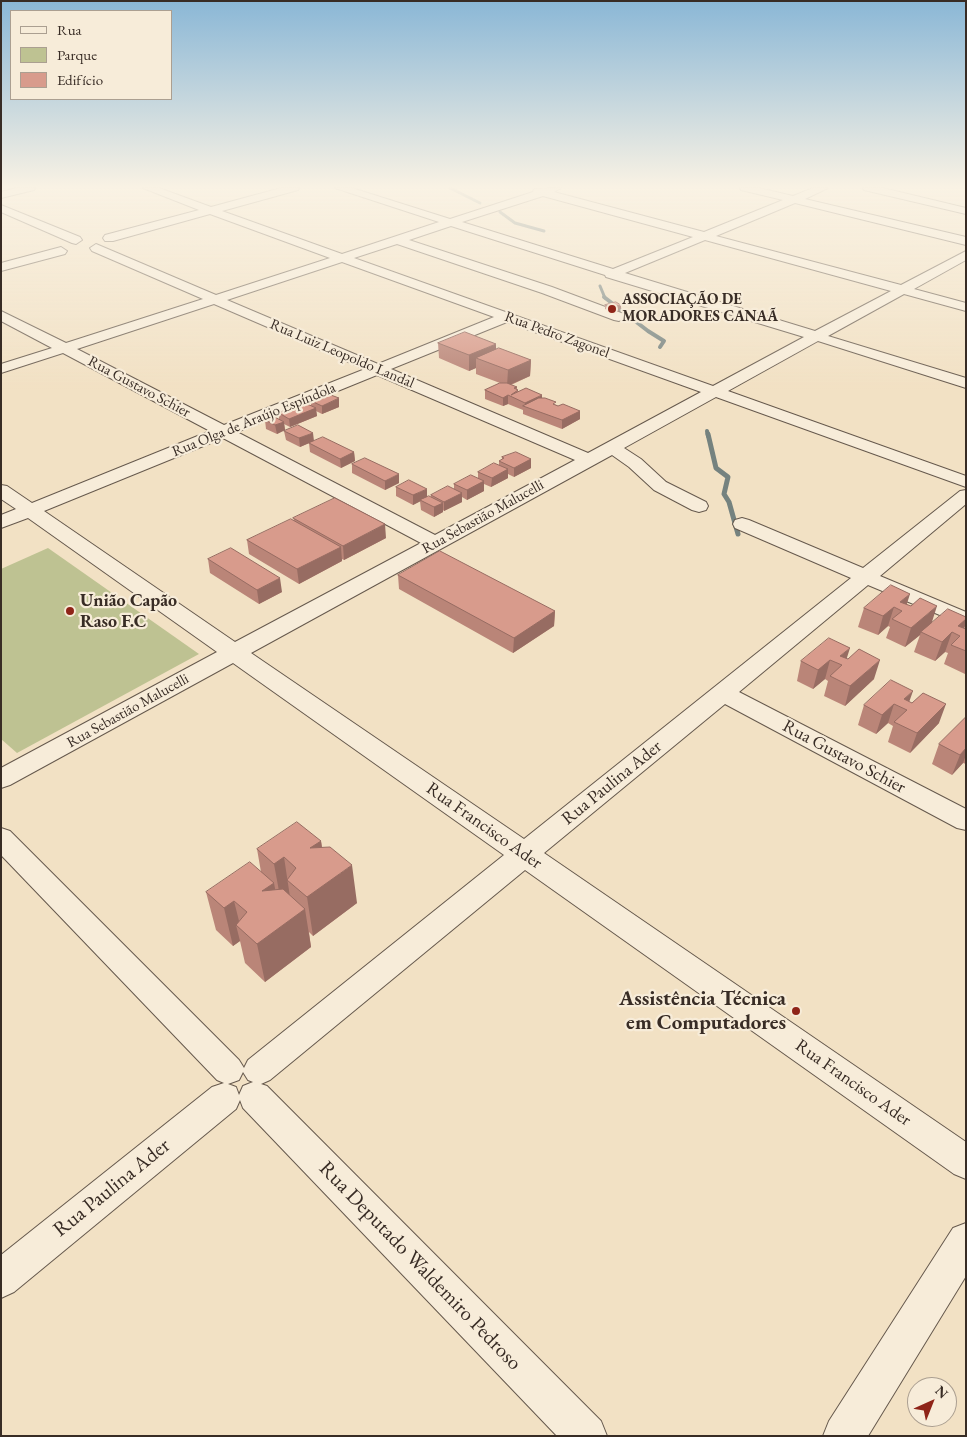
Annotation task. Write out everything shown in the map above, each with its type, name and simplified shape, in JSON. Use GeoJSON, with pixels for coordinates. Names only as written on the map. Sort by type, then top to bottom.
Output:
{"type":"FeatureCollection","features":[{"type":"Feature","properties":{"kind":"street"},"geometry":{"type":"LineString","coordinates":[[1,267],[46,255]]}},
{"type":"Feature","properties":{"kind":"street","name":"Rua Luiz Leopoldo Landal"},"geometry":{"type":"LineString","coordinates":[[112,255],[589,460]]}},
{"type":"Feature","properties":{"kind":"street","name":"Rua Pedro Zagonel"},"geometry":{"type":"LineString","coordinates":[[334,255],[966,482]]}},
{"type":"Feature","properties":{"kind":"street"},"geometry":{"type":"LineString","coordinates":[[1,369],[351,255]]}},
{"type":"Feature","properties":{"kind":"street"},"geometry":{"type":"LineString","coordinates":[[442,255],[547,290],[619,317]]}},
{"type":"Feature","properties":{"kind":"street"},"geometry":{"type":"LineString","coordinates":[[553,255],[966,383]]}},
{"type":"Feature","properties":{"kind":"street"},"geometry":{"type":"LineString","coordinates":[[611,274],[658,255]]}},
{"type":"Feature","properties":{"kind":"street"},"geometry":{"type":"LineString","coordinates":[[775,255],[966,307]]}},
{"type":"Feature","properties":{"kind":"street","name":"Rua Sebastião Malucelli"},"geometry":{"type":"LineString","coordinates":[[1,779],[966,255]]}},
{"type":"Feature","properties":{"kind":"street","name":"Rua Gustavo Schier"},"geometry":{"type":"LineString","coordinates":[[1,315],[436,543]]}},
{"type":"Feature","properties":{"kind":"street","name":"Rua Olga de Araújo Espíndola"},"geometry":{"type":"LineString","coordinates":[[1,522],[506,317]]}},
{"type":"Feature","properties":{"kind":"street"},"geometry":{"type":"LineString","coordinates":[[612,447],[635,463],[660,486],[699,506]]}},
{"type":"Feature","properties":{"kind":"street","name":"Rua Francisco Ader"},"geometry":{"type":"LineString","coordinates":[[1,490],[966,1162]]}},
{"type":"Feature","properties":{"kind":"street","name":"Rua Paulina Ader"},"geometry":{"type":"LineString","coordinates":[[1,1279],[966,495]]}},
{"type":"Feature","properties":{"kind":"street"},"geometry":{"type":"LineString","coordinates":[[742,524],[966,620]]}},
{"type":"Feature","properties":{"kind":"street","name":"Rua Gustavo Schier"},"geometry":{"type":"LineString","coordinates":[[722,693],[966,821]]}},
{"type":"Feature","properties":{"kind":"street","name":"Rua Deputado Waldemiro Pedroso"},"geometry":{"type":"LineString","coordinates":[[1,838],[586,1436]]}},
{"type":"Feature","properties":{"kind":"street"},"geometry":{"type":"LineString","coordinates":[[844,1436],[966,1241]]}},
{"type":"Feature","properties":{"kind":"green space","name":"União Capão Raso F.C"},"geometry":{"type":"Polygon","coordinates":[[[48,548],[199,654],[17,753],[1,739],[1,569],[48,548]]]}},
{"type":"Feature","properties":{"kind":"building"},"geometry":{"type":"Polygon","coordinates":[[[616,302],[621,305],[614,309],[605,305],[616,302]]]}},
{"type":"Feature","properties":{"kind":"building"},"geometry":{"type":"Polygon","coordinates":[[[465,332],[496,344],[469,355],[438,343],[465,332]]]}},
{"type":"Feature","properties":{"kind":"building"},"geometry":{"type":"Polygon","coordinates":[[[499,348],[531,360],[508,370],[476,358],[499,348]]]}},
{"type":"Feature","properties":{"kind":"building"},"geometry":{"type":"Polygon","coordinates":[[[500,383],[507,383],[517,387],[514,388],[518,390],[511,395],[526,388],[542,395],[525,403],[508,395],[503,398],[485,390],[500,383]]]}},
{"type":"Feature","properties":{"kind":"building"},"geometry":{"type":"Polygon","coordinates":[[[328,394],[339,398],[322,406],[311,401],[328,394]]]}},
{"type":"Feature","properties":{"kind":"building"},"geometry":{"type":"Polygon","coordinates":[[[539,398],[556,402],[553,404],[558,406],[563,404],[580,411],[562,420],[523,406],[539,398]]]}},
{"type":"Feature","properties":{"kind":"building"},"geometry":{"type":"Polygon","coordinates":[[[305,403],[316,408],[289,419],[279,413],[305,403]]]}},
{"type":"Feature","properties":{"kind":"building"},"geometry":{"type":"Polygon","coordinates":[[[273,416],[284,422],[275,425],[265,420],[273,416]]]}},
{"type":"Feature","properties":{"kind":"building"},"geometry":{"type":"Polygon","coordinates":[[[298,425],[313,433],[299,438],[284,431],[298,425]]]}},
{"type":"Feature","properties":{"kind":"building"},"geometry":{"type":"Polygon","coordinates":[[[323,437],[354,452],[340,459],[309,443],[323,437]]]}},
{"type":"Feature","properties":{"kind":"building"},"geometry":{"type":"Polygon","coordinates":[[[516,452],[531,459],[514,468],[499,461],[504,458],[502,457],[516,452]]]}},
{"type":"Feature","properties":{"kind":"building"},"geometry":{"type":"Polygon","coordinates":[[[365,458],[399,474],[385,481],[352,464],[365,458]]]}},
{"type":"Feature","properties":{"kind":"building"},"geometry":{"type":"Polygon","coordinates":[[[494,463],[508,469],[492,478],[478,472],[494,463]]]}},
{"type":"Feature","properties":{"kind":"building"},"geometry":{"type":"Polygon","coordinates":[[[471,475],[484,481],[467,490],[454,484],[471,475]]]}},
{"type":"Feature","properties":{"kind":"building"},"geometry":{"type":"Polygon","coordinates":[[[409,480],[427,489],[413,495],[396,487],[409,480]]]}},
{"type":"Feature","properties":{"kind":"building"},"geometry":{"type":"Polygon","coordinates":[[[448,486],[462,493],[444,502],[431,495],[448,486]]]}},
{"type":"Feature","properties":{"kind":"building"},"geometry":{"type":"Polygon","coordinates":[[[429,496],[443,503],[434,507],[420,500],[429,496]]]}},
{"type":"Feature","properties":{"kind":"building"},"geometry":{"type":"Polygon","coordinates":[[[335,498],[385,524],[343,546],[293,518],[335,498]]]}},
{"type":"Feature","properties":{"kind":"building"},"geometry":{"type":"Polygon","coordinates":[[[291,519],[341,547],[297,569],[247,540],[291,519]]]}},
{"type":"Feature","properties":{"kind":"building"},"geometry":{"type":"Polygon","coordinates":[[[231,548],[280,578],[257,590],[208,559],[231,548]]]}},
{"type":"Feature","properties":{"kind":"building"},"geometry":{"type":"Polygon","coordinates":[[[440,551],[555,611],[514,638],[398,575],[440,551]]]}},
{"type":"Feature","properties":{"kind":"building"},"geometry":{"type":"Polygon","coordinates":[[[891,585],[910,594],[900,602],[911,606],[920,598],[937,606],[911,628],[892,619],[902,611],[894,607],[883,616],[864,608],[891,585]]]}},
{"type":"Feature","properties":{"kind":"building"},"geometry":{"type":"Polygon","coordinates":[[[948,609],[966,617],[958,626],[966,629],[966,651],[951,645],[960,636],[952,632],[942,642],[921,632],[948,609]]]}},
{"type":"Feature","properties":{"kind":"building"},"geometry":{"type":"Polygon","coordinates":[[[829,638],[850,648],[840,656],[848,659],[859,649],[880,660],[850,686],[830,676],[842,665],[830,660],[818,670],[801,661],[829,638]]]}},
{"type":"Feature","properties":{"kind":"building"},"geometry":{"type":"Polygon","coordinates":[[[891,680],[913,691],[904,699],[912,703],[923,693],[946,704],[917,733],[894,722],[907,710],[894,704],[882,715],[864,705],[891,680]]]}},
{"type":"Feature","properties":{"kind":"building"},"geometry":{"type":"Polygon","coordinates":[[[966,717],[966,748],[960,755],[939,744],[966,717]]]}},
{"type":"Feature","properties":{"kind":"building"},"geometry":{"type":"Polygon","coordinates":[[[297,822],[321,841],[310,848],[330,847],[352,865],[307,897],[287,880],[296,868],[284,857],[274,864],[257,849],[297,822]]]}},
{"type":"Feature","properties":{"kind":"building"},"geometry":{"type":"Polygon","coordinates":[[[250,862],[274,883],[262,891],[283,889],[305,909],[257,944],[236,925],[247,912],[234,901],[224,908],[206,892],[250,862]]]}},
{"type":"Feature","properties":{"kind":"waterway"},"geometry":{"type":"LineString","coordinates":[[600,286],[605,298]]}},
{"type":"Feature","properties":{"kind":"waterway"},"geometry":{"type":"LineString","coordinates":[[605,298],[664,341],[660,347]]}},
{"type":"Feature","properties":{"kind":"waterway"},"geometry":{"type":"LineString","coordinates":[[707,431],[708,436]]}},
{"type":"Feature","properties":{"kind":"waterway"},"geometry":{"type":"LineString","coordinates":[[708,434],[716,468],[728,477],[724,494],[729,502],[738,534]]}},
{"type":"Feature","properties":{"kind":"place","name":"ASSOCIAÇÃO DE MORADORES CANAÃ"},"geometry":{"type":"Point","coordinates":[612,309]}},
{"type":"Feature","properties":{"kind":"place","name":"União Capão Raso F.C"},"geometry":{"type":"Point","coordinates":[70,611]}},
{"type":"Feature","properties":{"kind":"place","name":"Assistência Técnica em Computadores"},"geometry":{"type":"Point","coordinates":[796,1011]}}]}
